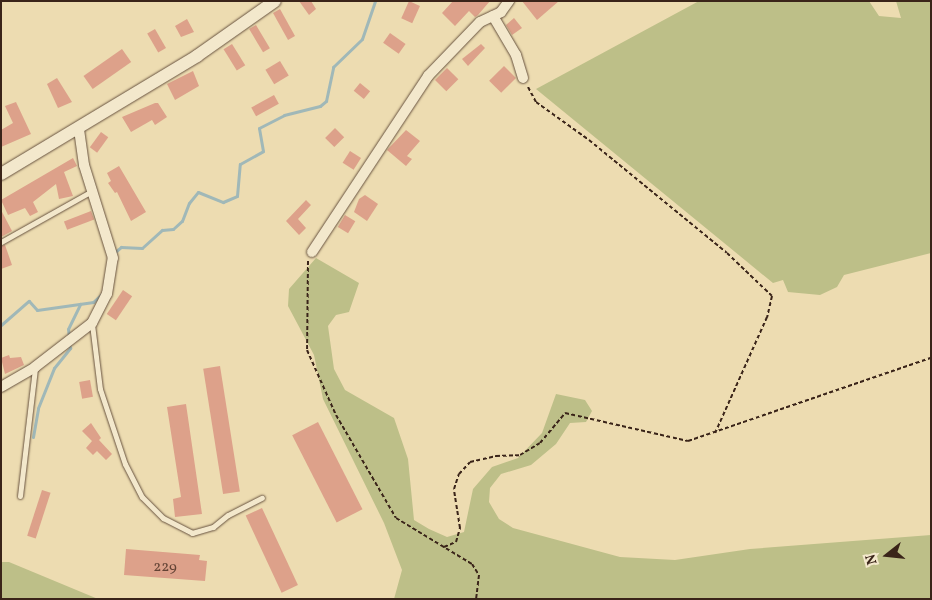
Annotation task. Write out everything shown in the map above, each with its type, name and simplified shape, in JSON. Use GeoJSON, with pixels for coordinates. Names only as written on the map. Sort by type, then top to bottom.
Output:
{"type":"FeatureCollection","features":[{"type":"Feature","properties":{"kind":"street"},"geometry":{"type":"LineString","coordinates":[[1,174],[197,56],[275,1]]}},
{"type":"Feature","properties":{"kind":"street"},"geometry":{"type":"LineString","coordinates":[[312,252],[428,76],[480,22],[493,16],[508,1]]}},
{"type":"Feature","properties":{"kind":"street"},"geometry":{"type":"LineString","coordinates":[[493,16],[516,55],[523,78]]}},
{"type":"Feature","properties":{"kind":"street"},"geometry":{"type":"LineString","coordinates":[[1,387],[35,367],[70,342],[92,323],[107,294],[112,254],[84,165],[79,128]]}},
{"type":"Feature","properties":{"kind":"lane"},"geometry":{"type":"LineString","coordinates":[[1,242],[92,190]]}},
{"type":"Feature","properties":{"kind":"lane"},"geometry":{"type":"LineString","coordinates":[[92,323],[100,389],[125,464],[142,497],[163,518],[192,534],[213,527],[228,515],[262,498]]}},
{"type":"Feature","properties":{"kind":"lane"},"geometry":{"type":"LineString","coordinates":[[20,496],[35,367]]}},
{"type":"Feature","properties":{"kind":"path"},"geometry":{"type":"LineString","coordinates":[[523,78],[536,102],[589,140],[727,253],[772,296],[767,317],[715,433]]}},
{"type":"Feature","properties":{"kind":"path"},"geometry":{"type":"LineString","coordinates":[[312,252],[306,267],[307,350],[336,415],[396,518],[472,564],[479,575],[476,599]]}},
{"type":"Feature","properties":{"kind":"path"},"geometry":{"type":"LineString","coordinates":[[444,548],[456,542],[460,528],[454,490],[459,474],[470,462],[496,456],[520,455],[540,443],[565,413],[688,441],[931,358]]}},
{"type":"Feature","properties":{"kind":"green space"},"geometry":{"type":"Polygon","coordinates":[[[699,1],[869,1],[879,16],[901,18],[896,1],[931,1],[931,253],[844,275],[837,287],[820,295],[788,292],[783,280],[773,283],[536,89],[699,1]]]}},
{"type":"Feature","properties":{"kind":"green space"},"geometry":{"type":"Polygon","coordinates":[[[316,258],[359,283],[349,312],[336,315],[328,326],[334,369],[345,390],[394,418],[408,459],[414,520],[429,529],[447,537],[464,532],[473,489],[492,467],[518,458],[542,433],[556,394],[585,400],[592,411],[586,422],[570,423],[556,444],[531,465],[501,474],[490,488],[489,502],[499,519],[513,528],[620,557],[675,560],[750,549],[931,535],[931,599],[394,599],[402,570],[384,523],[323,399],[314,355],[288,306],[289,289],[316,258]]]}},
{"type":"Feature","properties":{"kind":"green space"},"geometry":{"type":"Polygon","coordinates":[[[1,562],[9,562],[98,599],[1,599],[1,562]]]}},
{"type":"Feature","properties":{"kind":"building"},"geometry":{"type":"Polygon","coordinates":[[[299,1],[311,1],[316,9],[309,15],[299,1]]]}},
{"type":"Feature","properties":{"kind":"building"},"geometry":{"type":"Polygon","coordinates":[[[409,1],[420,6],[412,23],[401,18],[409,1]]]}},
{"type":"Feature","properties":{"kind":"building"},"geometry":{"type":"Polygon","coordinates":[[[453,1],[490,1],[478,15],[475,17],[469,11],[455,26],[442,13],[453,1]]]}},
{"type":"Feature","properties":{"kind":"building"},"geometry":{"type":"Polygon","coordinates":[[[522,1],[559,1],[537,20],[522,1]]]}},
{"type":"Feature","properties":{"kind":"building"},"geometry":{"type":"Polygon","coordinates":[[[280,9],[295,36],[288,40],[273,13],[280,9]]]}},
{"type":"Feature","properties":{"kind":"building"},"geometry":{"type":"Polygon","coordinates":[[[514,18],[522,28],[512,35],[506,25],[514,18]]]}},
{"type":"Feature","properties":{"kind":"building"},"geometry":{"type":"Polygon","coordinates":[[[187,19],[194,32],[181,37],[175,26],[187,19]]]}},
{"type":"Feature","properties":{"kind":"building"},"geometry":{"type":"Polygon","coordinates":[[[256,25],[270,48],[263,52],[249,29],[256,25]]]}},
{"type":"Feature","properties":{"kind":"building"},"geometry":{"type":"Polygon","coordinates":[[[155,29],[166,48],[158,53],[147,34],[155,29]]]}},
{"type":"Feature","properties":{"kind":"building"},"geometry":{"type":"Polygon","coordinates":[[[390,33],[406,44],[399,54],[383,43],[390,33]]]}},
{"type":"Feature","properties":{"kind":"building"},"geometry":{"type":"Polygon","coordinates":[[[232,44],[245,65],[237,71],[224,49],[232,44]]]}},
{"type":"Feature","properties":{"kind":"building"},"geometry":{"type":"Polygon","coordinates":[[[481,44],[485,48],[468,66],[462,59],[481,44]]]}},
{"type":"Feature","properties":{"kind":"building"},"geometry":{"type":"Polygon","coordinates":[[[122,49],[131,62],[93,89],[83,76],[122,49]]]}},
{"type":"Feature","properties":{"kind":"building"},"geometry":{"type":"Polygon","coordinates":[[[280,61],[289,76],[274,84],[265,70],[280,61]]]}},
{"type":"Feature","properties":{"kind":"building"},"geometry":{"type":"Polygon","coordinates":[[[504,66],[516,78],[501,93],[489,81],[504,66]]]}},
{"type":"Feature","properties":{"kind":"building"},"geometry":{"type":"Polygon","coordinates":[[[447,68],[458,79],[446,91],[435,80],[447,68]]]}},
{"type":"Feature","properties":{"kind":"building"},"geometry":{"type":"Polygon","coordinates":[[[193,71],[199,86],[175,100],[167,84],[193,71]]]}},
{"type":"Feature","properties":{"kind":"building"},"geometry":{"type":"Polygon","coordinates":[[[57,78],[72,102],[58,108],[47,84],[57,78]]]}},
{"type":"Feature","properties":{"kind":"building"},"geometry":{"type":"Polygon","coordinates":[[[360,83],[370,91],[364,99],[354,91],[360,83]]]}},
{"type":"Feature","properties":{"kind":"building"},"geometry":{"type":"Polygon","coordinates":[[[274,95],[279,104],[256,116],[251,108],[274,95]]]}},
{"type":"Feature","properties":{"kind":"building"},"geometry":{"type":"Polygon","coordinates":[[[16,102],[31,134],[1,147],[1,130],[13,123],[5,106],[16,102]]]}},
{"type":"Feature","properties":{"kind":"building"},"geometry":{"type":"Polygon","coordinates":[[[158,103],[167,117],[155,125],[152,120],[131,132],[122,117],[158,103]]]}},
{"type":"Feature","properties":{"kind":"building"},"geometry":{"type":"Polygon","coordinates":[[[335,128],[344,137],[334,147],[325,138],[335,128]]]}},
{"type":"Feature","properties":{"kind":"building"},"geometry":{"type":"Polygon","coordinates":[[[406,130],[420,141],[407,156],[412,159],[406,166],[387,150],[406,130]]]}},
{"type":"Feature","properties":{"kind":"building"},"geometry":{"type":"Polygon","coordinates":[[[101,132],[108,137],[97,153],[90,147],[101,132]]]}},
{"type":"Feature","properties":{"kind":"building"},"geometry":{"type":"Polygon","coordinates":[[[350,151],[361,158],[354,170],[343,163],[350,151]]]}},
{"type":"Feature","properties":{"kind":"building"},"geometry":{"type":"Polygon","coordinates":[[[73,158],[77,166],[64,172],[73,196],[59,199],[56,184],[33,202],[38,212],[30,216],[25,208],[8,215],[1,200],[73,158]]]}},
{"type":"Feature","properties":{"kind":"building"},"geometry":{"type":"Polygon","coordinates":[[[119,166],[146,212],[131,221],[117,192],[115,193],[108,183],[111,181],[107,173],[119,166]]]}},
{"type":"Feature","properties":{"kind":"building"},"geometry":{"type":"Polygon","coordinates":[[[365,195],[378,204],[367,221],[354,212],[359,199],[365,195]]]}},
{"type":"Feature","properties":{"kind":"building"},"geometry":{"type":"Polygon","coordinates":[[[306,200],[311,205],[298,219],[306,228],[299,235],[286,221],[306,200]]]}},
{"type":"Feature","properties":{"kind":"building"},"geometry":{"type":"Polygon","coordinates":[[[1,210],[12,231],[1,237],[1,210]]]}},
{"type":"Feature","properties":{"kind":"building"},"geometry":{"type":"Polygon","coordinates":[[[91,211],[94,219],[67,230],[64,221],[91,211]]]}},
{"type":"Feature","properties":{"kind":"building"},"geometry":{"type":"Polygon","coordinates":[[[345,215],[355,221],[348,233],[338,227],[345,215]]]}},
{"type":"Feature","properties":{"kind":"building"},"geometry":{"type":"Polygon","coordinates":[[[5,245],[12,265],[1,269],[1,246],[5,245]]]}},
{"type":"Feature","properties":{"kind":"building"},"geometry":{"type":"Polygon","coordinates":[[[123,290],[132,296],[116,320],[107,314],[123,290]]]}},
{"type":"Feature","properties":{"kind":"building"},"geometry":{"type":"Polygon","coordinates":[[[9,355],[10,358],[21,357],[24,365],[5,374],[1,358],[9,355]]]}},
{"type":"Feature","properties":{"kind":"building"},"geometry":{"type":"Polygon","coordinates":[[[220,366],[240,491],[223,494],[203,369],[220,366]]]}},
{"type":"Feature","properties":{"kind":"building"},"geometry":{"type":"Polygon","coordinates":[[[90,380],[93,397],[82,399],[79,382],[90,380]]]}},
{"type":"Feature","properties":{"kind":"building"},"geometry":{"type":"Polygon","coordinates":[[[186,404],[202,514],[175,517],[173,499],[181,497],[167,407],[186,404]]]}},
{"type":"Feature","properties":{"kind":"building"},"geometry":{"type":"Polygon","coordinates":[[[318,422],[362,509],[337,522],[292,435],[318,422]]]}},
{"type":"Feature","properties":{"kind":"building"},"geometry":{"type":"Polygon","coordinates":[[[91,423],[101,438],[99,440],[112,454],[106,460],[97,451],[93,455],[86,448],[92,441],[82,431],[91,423]]]}},
{"type":"Feature","properties":{"kind":"building"},"geometry":{"type":"Polygon","coordinates":[[[42,490],[51,493],[36,538],[27,536],[42,490]]]}},
{"type":"Feature","properties":{"kind":"building"},"geometry":{"type":"Polygon","coordinates":[[[262,508],[298,585],[282,593],[246,516],[262,508]]]}},
{"type":"Feature","properties":{"kind":"building"},"geometry":{"type":"Polygon","coordinates":[[[126,549],[200,555],[199,560],[207,561],[205,581],[124,575],[126,549]]]}},
{"type":"Feature","properties":{"kind":"waterway"},"geometry":{"type":"LineString","coordinates":[[115,252],[121,247],[142,248],[162,230],[173,229],[182,221],[189,203],[198,192],[223,202],[237,196],[240,164],[263,151],[259,128],[284,115],[320,106],[326,101],[333,67],[362,39],[375,1]]}},
{"type":"Feature","properties":{"kind":"waterway"},"geometry":{"type":"LineString","coordinates":[[1,325],[29,301],[37,310],[93,302],[102,294]]}},
{"type":"Feature","properties":{"kind":"waterway"},"geometry":{"type":"LineString","coordinates":[[69,338],[68,329],[80,304]]}},
{"type":"Feature","properties":{"kind":"waterway"},"geometry":{"type":"LineString","coordinates":[[33,437],[38,408],[54,368],[70,348],[69,344]]}}]}
